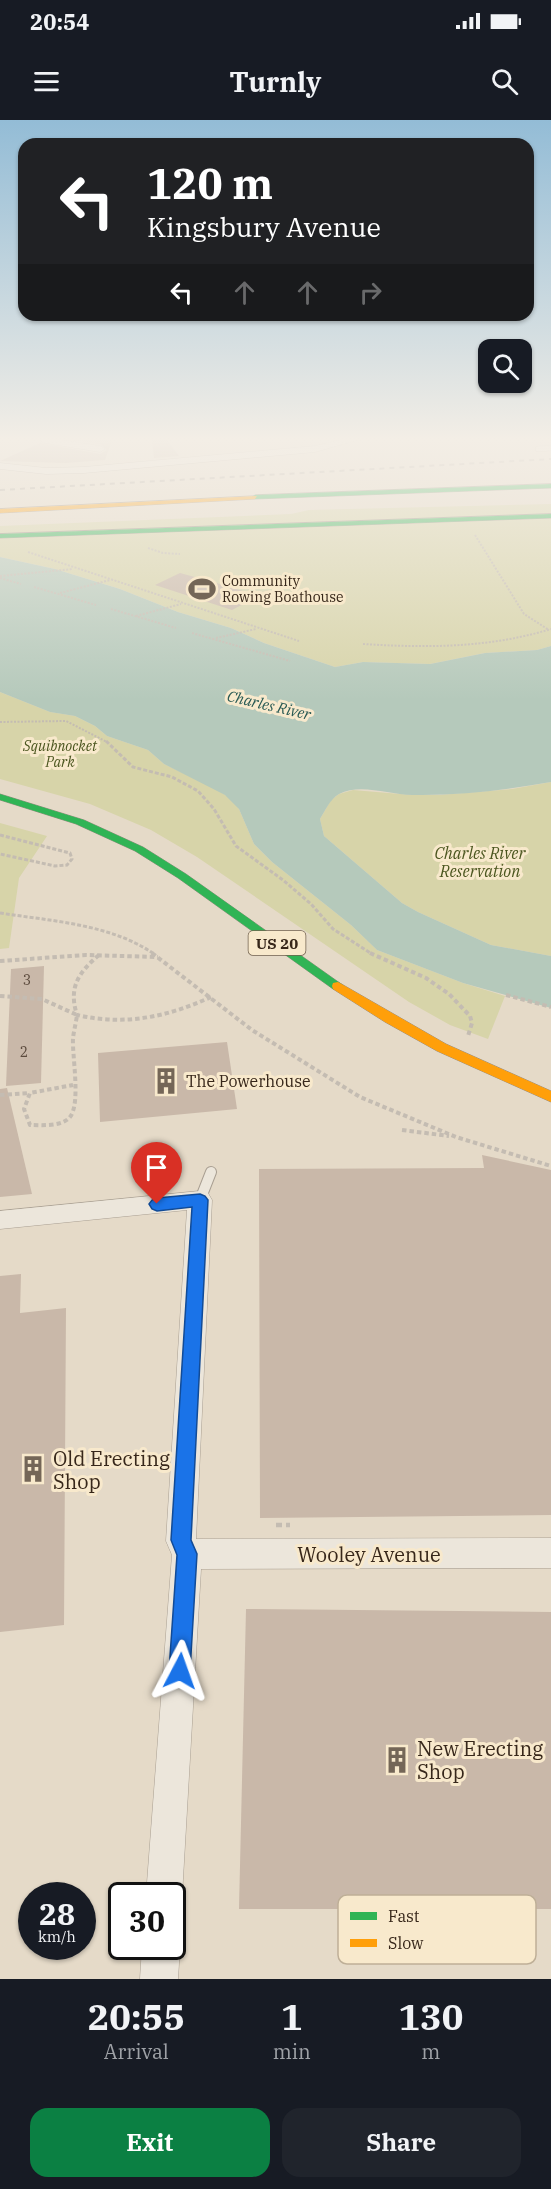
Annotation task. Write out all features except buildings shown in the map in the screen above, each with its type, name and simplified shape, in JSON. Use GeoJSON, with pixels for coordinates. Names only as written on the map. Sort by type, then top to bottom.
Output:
{"type":"FeatureCollection","features":[{"type":"Feature","properties":{"kind":"main road"},"geometry":{"type":"LineString","coordinates":[[0,536],[255,527]]}},
{"type":"Feature","properties":{"kind":"main road","name":"US 20"},"geometry":{"type":"LineString","coordinates":[[0,797],[80,822],[139,849],[408,1032],[473,1065],[551,1097]]}},
{"type":"Feature","properties":{"kind":"street"},"geometry":{"type":"LineString","coordinates":[[0,1220],[200,1200],[181,1540],[187,1554],[165,1882]]}},
{"type":"Feature","properties":{"kind":"street","name":"Wooley Avenue"},"geometry":{"type":"LineString","coordinates":[[187,1554],[551,1553]]}},
{"type":"Feature","properties":{"kind":"street"},"geometry":{"type":"LineString","coordinates":[[159,1979],[160,1960]]}},
{"type":"Feature","properties":{"kind":"lane"},"geometry":{"type":"LineString","coordinates":[[200,1200],[211,1172]]}},
{"type":"Feature","properties":{"kind":"path"},"geometry":{"type":"LineString","coordinates":[[471,529],[524,614],[550,629]]}},
{"type":"Feature","properties":{"kind":"path"},"geometry":{"type":"LineString","coordinates":[[20,549],[299,641]]}},
{"type":"Feature","properties":{"kind":"path"},"geometry":{"type":"LineString","coordinates":[[0,577],[77,568]]}},
{"type":"Feature","properties":{"kind":"path"},"geometry":{"type":"LineString","coordinates":[[0,577],[21,584]]}},
{"type":"Feature","properties":{"kind":"path"},"geometry":{"type":"LineString","coordinates":[[57,594],[111,580]]}},
{"type":"Feature","properties":{"kind":"path"},"geometry":{"type":"LineString","coordinates":[[34,587],[96,605]]}},
{"type":"Feature","properties":{"kind":"path"},"geometry":{"type":"LineString","coordinates":[[135,616],[182,603]]}},
{"type":"Feature","properties":{"kind":"path"},"geometry":{"type":"LineString","coordinates":[[111,609],[176,628]]}},
{"type":"Feature","properties":{"kind":"path"},"geometry":{"type":"LineString","coordinates":[[213,639],[256,628]]}},
{"type":"Feature","properties":{"kind":"path"},"geometry":{"type":"LineString","coordinates":[[363,644],[461,646],[508,641],[550,629]]}},
{"type":"Feature","properties":{"kind":"path"},"geometry":{"type":"LineString","coordinates":[[192,633],[290,661]]}},
{"type":"Feature","properties":{"kind":"path"},"geometry":{"type":"LineString","coordinates":[[0,722],[66,721],[103,738],[133,768],[172,777],[198,791],[214,809],[236,846],[297,892],[333,929],[378,958],[426,978],[449,994],[471,1016],[472,1023],[468,1037]]}},
{"type":"Feature","properties":{"kind":"path"},"geometry":{"type":"LineString","coordinates":[[0,835],[70,853],[72,859],[67,865],[55,867],[0,854]]}},
{"type":"Feature","properties":{"kind":"path"},"geometry":{"type":"LineString","coordinates":[[0,913],[79,925],[137,942],[252,1030],[360,1097],[456,1137],[551,1166]]}},
{"type":"Feature","properties":{"kind":"path"},"geometry":{"type":"LineString","coordinates":[[0,961],[99,955],[158,957]]}},
{"type":"Feature","properties":{"kind":"path"},"geometry":{"type":"LineString","coordinates":[[30,1093],[23,1109],[24,1118],[30,1125],[52,1124],[69,1119],[73,1112],[73,1036],[77,1016],[75,994],[81,970],[99,955]]}},
{"type":"Feature","properties":{"kind":"path"},"geometry":{"type":"LineString","coordinates":[[506,995],[551,1007]]}},
{"type":"Feature","properties":{"kind":"path"},"geometry":{"type":"LineString","coordinates":[[0,996],[42,999],[77,1016],[91,1020],[116,1022],[154,1019],[211,997]]}},
{"type":"Feature","properties":{"kind":"path"},"geometry":{"type":"LineString","coordinates":[[0,1095],[30,1093],[73,1085]]}},
{"type":"Feature","properties":{"kind":"path"},"geometry":{"type":"LineString","coordinates":[[402,1130],[456,1137]]}},
{"type":"Feature","properties":{"kind":"green space"},"geometry":{"type":"Polygon","coordinates":[[[0,527],[551,527],[551,646],[537,650],[485,653],[430,664],[363,662],[335,667],[264,643],[231,628],[178,612],[120,589],[55,569],[0,557],[0,527]]]}},
{"type":"Feature","properties":{"kind":"green space","name":"Squibnocket Park"},"geometry":{"type":"Polygon","coordinates":[[[0,692],[50,712],[75,716],[95,726],[107,736],[148,750],[164,764],[216,789],[233,800],[254,844],[272,862],[351,925],[377,950],[463,983],[505,996],[488,1039],[450,1025],[409,1002],[197,857],[151,830],[90,804],[0,779],[0,692]]]}},
{"type":"Feature","properties":{"kind":"green space","name":"Charles River Reservation"},"geometry":{"type":"Polygon","coordinates":[[[551,782],[551,956],[491,945],[402,903],[324,836],[320,819],[331,800],[339,794],[353,790],[439,795],[512,789],[551,782]]]}},
{"type":"Feature","properties":{"kind":"green space"},"geometry":{"type":"Polygon","coordinates":[[[0,823],[47,836],[19,878],[9,948],[0,949],[0,823]]]}},
{"type":"Feature","properties":{"kind":"water","name":"Charles River"},"geometry":{"type":"Polygon","coordinates":[[[0,557],[55,569],[120,589],[178,612],[231,628],[264,643],[335,667],[363,662],[430,664],[485,653],[537,650],[551,646],[551,782],[447,795],[403,795],[366,789],[348,791],[333,799],[320,819],[324,836],[402,903],[491,945],[551,956],[551,1008],[463,983],[377,950],[351,925],[272,862],[254,844],[239,809],[225,795],[164,764],[148,750],[107,736],[95,726],[75,716],[50,712],[0,692],[0,557]]]}},
{"type":"Feature","properties":{"kind":"traffic: fast"},"geometry":{"type":"LineString","coordinates":[[0,536],[255,527]]}},
{"type":"Feature","properties":{"kind":"traffic: fast"},"geometry":{"type":"LineString","coordinates":[[0,797],[80,822],[139,849],[182,876],[338,986]]}},
{"type":"Feature","properties":{"kind":"traffic: slow"},"geometry":{"type":"LineString","coordinates":[[338,986],[415,1034],[551,1097]]}},
{"type":"Feature","properties":{"kind":"place","name":"Community Rowing Boathouse"},"geometry":{"type":"Point","coordinates":[202,589]}},
{"type":"Feature","properties":{"kind":"place","name":"The Powerhouse"},"geometry":{"type":"Point","coordinates":[166,1081]}},
{"type":"Feature","properties":{"kind":"place","name":"Old Erecting Shop"},"geometry":{"type":"Point","coordinates":[33,1469]}},
{"type":"Feature","properties":{"kind":"place","name":"New Erecting Shop"},"geometry":{"type":"Point","coordinates":[397,1760]}},
{"type":"Feature","properties":{"kind":"route"},"geometry":{"type":"LineString","coordinates":[[157,1204],[200,1200],[181,1540],[187,1554],[180,1671]]}}]}
